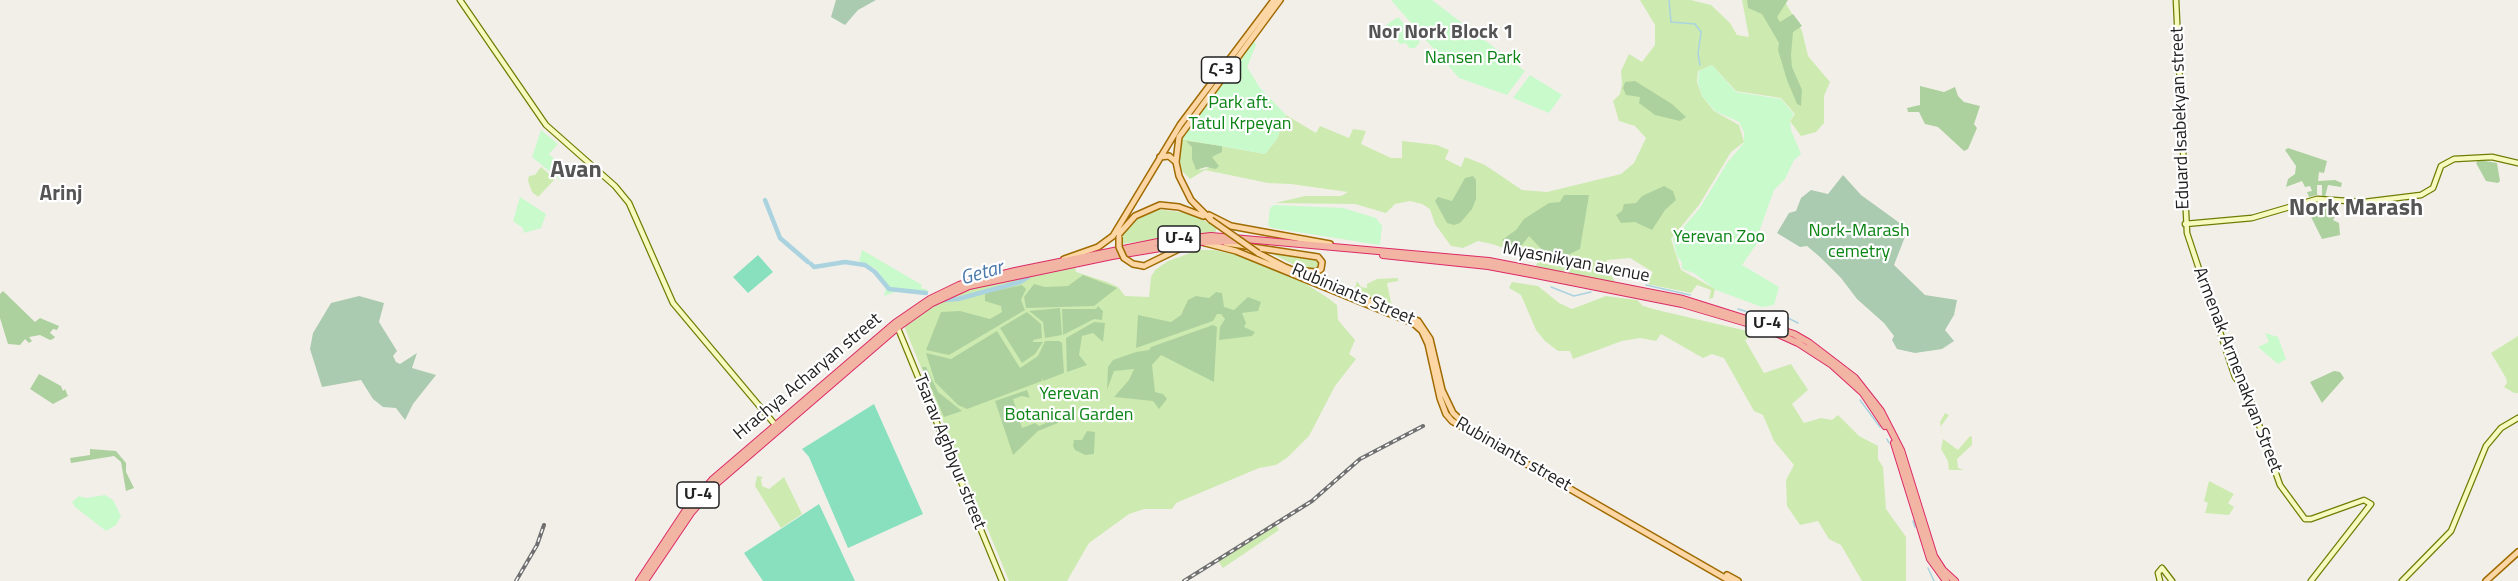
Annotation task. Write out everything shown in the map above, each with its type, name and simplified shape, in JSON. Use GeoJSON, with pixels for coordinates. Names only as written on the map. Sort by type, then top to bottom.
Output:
{"type":"FeatureCollection","features":[{"type":"Feature","properties":{"kind":"highway","name":"Myasnikyan avenue"},"geometry":{"type":"LineString","coordinates":[[1046,267],[1149,244],[1211,236],[1489,261],[1642,290],[1731,312],[1775,327],[1808,342],[1855,378],[1881,411],[1901,450],[1934,555],[1943,570],[1955,581]]}},
{"type":"Feature","properties":{"kind":"highway","name":"Myasnikyan avenue"},"geometry":{"type":"LineString","coordinates":[[1046,267],[1197,242],[1256,242],[1488,266],[1682,304],[1767,329],[1790,338],[1832,365],[1863,393],[1876,411],[1898,453],[1930,559],[1946,581]]}},
{"type":"Feature","properties":{"kind":"highway","name":"Hrachya Acharyan street"},"geometry":{"type":"LineString","coordinates":[[639,581],[700,493],[928,300],[959,285],[1046,267]]}},
{"type":"Feature","properties":{"kind":"highway","name":"Hrachya Acharyan street"},"geometry":{"type":"LineString","coordinates":[[645,581],[703,497],[777,427]]}},
{"type":"Feature","properties":{"kind":"main road"},"geometry":{"type":"LineString","coordinates":[[460,0],[546,125],[625,198],[636,215],[664,287],[673,303],[777,427]]}},
{"type":"Feature","properties":{"kind":"main road","name":"Հ-3"},"geometry":{"type":"LineString","coordinates":[[1121,224],[1180,125],[1274,0]]}},
{"type":"Feature","properties":{"kind":"main road","name":"Հ-3"},"geometry":{"type":"LineString","coordinates":[[1176,162],[1177,146],[1183,128],[1280,0]]}},
{"type":"Feature","properties":{"kind":"main road","name":"Eduard Isabekyan street"},"geometry":{"type":"LineString","coordinates":[[2176,0],[2185,224]]}},
{"type":"Feature","properties":{"kind":"main road"},"geometry":{"type":"LineString","coordinates":[[1160,157],[1167,155],[1176,162]]}},
{"type":"Feature","properties":{"kind":"main road"},"geometry":{"type":"LineString","coordinates":[[2185,224],[2253,218],[2317,199],[2364,202],[2421,195],[2433,188],[2441,166],[2454,159],[2493,157],[2518,163]]}},
{"type":"Feature","properties":{"kind":"main road","name":"Rubiniants street"},"geometry":{"type":"LineString","coordinates":[[1176,162],[1180,179],[1196,207],[1256,255],[1417,326],[1428,344],[1450,415],[1468,432],[1730,581]]}},
{"type":"Feature","properties":{"kind":"main road"},"geometry":{"type":"LineString","coordinates":[[1128,212],[1146,210],[1165,204],[1191,210],[1209,219]]}},
{"type":"Feature","properties":{"kind":"main road"},"geometry":{"type":"LineString","coordinates":[[1196,207],[1231,226],[1344,247]]}},
{"type":"Feature","properties":{"kind":"main road"},"geometry":{"type":"LineString","coordinates":[[1119,235],[1131,219],[1146,210]]}},
{"type":"Feature","properties":{"kind":"main road"},"geometry":{"type":"LineString","coordinates":[[1121,224],[1120,251],[1124,258],[1133,264],[1144,266],[1197,242],[1256,255]]}},
{"type":"Feature","properties":{"kind":"main road"},"geometry":{"type":"LineString","coordinates":[[1046,267],[1098,247],[1111,238],[1121,224]]}},
{"type":"Feature","properties":{"kind":"main road","name":"Armenak Armenakyan Street"},"geometry":{"type":"LineString","coordinates":[[2185,224],[2235,377],[2249,396],[2280,485],[2302,516],[2308,519],[2364,500],[2371,503],[2370,509],[2356,520],[2311,581]]}},
{"type":"Feature","properties":{"kind":"main road"},"geometry":{"type":"LineString","coordinates":[[1206,241],[1308,254],[1318,257],[1322,265],[1319,271],[1309,272],[1272,261]]}},
{"type":"Feature","properties":{"kind":"main road","name":"Rubiniants street"},"geometry":{"type":"LineString","coordinates":[[1256,255],[1272,261]]}},
{"type":"Feature","properties":{"kind":"main road","name":"Rubiniants Street"},"geometry":{"type":"LineString","coordinates":[[1272,261],[1418,321],[1430,339],[1447,408]]}},
{"type":"Feature","properties":{"kind":"main road","name":"Tsarav Aghbyur street"},"geometry":{"type":"LineString","coordinates":[[896,325],[1002,581]]}},
{"type":"Feature","properties":{"kind":"main road","name":"Rubiniants Street"},"geometry":{"type":"LineString","coordinates":[[1450,415],[1738,581]]}},
{"type":"Feature","properties":{"kind":"main road"},"geometry":{"type":"LineString","coordinates":[[2402,581],[2440,543],[2456,523],[2486,446],[2501,428],[2518,418]]}},
{"type":"Feature","properties":{"kind":"main road"},"geometry":{"type":"LineString","coordinates":[[2488,581],[2518,554]]}},
{"type":"Feature","properties":{"kind":"main road"},"geometry":{"type":"LineString","coordinates":[[2160,581],[2158,573],[2162,568],[2172,581]]}},
{"type":"Feature","properties":{"kind":"green space"},"geometry":{"type":"Polygon","coordinates":[[[836,0],[876,0],[858,10],[845,25],[831,17],[836,0]]]}},
{"type":"Feature","properties":{"kind":"green space","name":"Nansen Park"},"geometry":{"type":"Polygon","coordinates":[[[1391,0],[1432,0],[1525,71],[1507,95],[1459,78],[1391,0]]]}},
{"type":"Feature","properties":{"kind":"green space"},"geometry":{"type":"Polygon","coordinates":[[[1640,0],[1691,0],[1711,5],[1730,23],[1737,35],[1749,37],[1742,0],[1784,0],[1802,31],[1808,56],[1830,82],[1824,96],[1824,123],[1816,132],[1801,136],[1790,121],[1795,114],[1781,98],[1736,91],[1712,65],[1698,71],[1697,82],[1702,96],[1714,111],[1739,125],[1744,142],[1731,152],[1699,205],[1671,239],[1681,270],[1715,289],[1713,298],[1709,299],[1711,290],[1697,285],[1691,293],[1647,284],[1653,272],[1630,258],[1607,260],[1609,272],[1616,283],[1536,266],[1538,260],[1492,244],[1478,241],[1463,248],[1451,246],[1435,224],[1430,209],[1410,201],[1395,204],[1386,213],[1355,204],[1275,203],[1305,196],[1341,196],[1348,192],[1268,183],[1205,170],[1190,179],[1182,171],[1179,156],[1182,139],[1265,154],[1277,139],[1286,115],[1316,133],[1320,126],[1349,138],[1353,129],[1366,131],[1361,144],[1391,158],[1402,158],[1402,141],[1437,145],[1449,150],[1445,159],[1461,167],[1465,157],[1485,165],[1522,190],[1547,192],[1621,174],[1634,163],[1646,138],[1635,126],[1619,121],[1613,101],[1620,94],[1621,71],[1629,54],[1642,62],[1655,45],[1655,25],[1640,0]],[[1192,147],[1192,159],[1200,170],[1218,166],[1211,157],[1219,153],[1192,147]]]}},
{"type":"Feature","properties":{"kind":"green space"},"geometry":{"type":"Polygon","coordinates":[[[1747,0],[1788,0],[1777,17],[1780,22],[1793,14],[1802,26],[1793,32],[1791,55],[1792,67],[1802,90],[1801,106],[1797,104],[1787,80],[1778,50],[1779,43],[1762,14],[1748,8],[1747,0]]]}},
{"type":"Feature","properties":{"kind":"green space"},"geometry":{"type":"Polygon","coordinates":[[[1398,17],[1420,42],[1415,48],[1409,48],[1406,43],[1400,44],[1397,40],[1394,41],[1386,25],[1398,17]]]}},
{"type":"Feature","properties":{"kind":"green space","name":"Park aft. Tatul Krpeyan"},"geometry":{"type":"Polygon","coordinates":[[[1254,40],[1256,45],[1247,67],[1260,88],[1286,115],[1277,139],[1265,154],[1182,139],[1254,40]]]}},
{"type":"Feature","properties":{"kind":"green space","name":"Yerevan Zoo"},"geometry":{"type":"Polygon","coordinates":[[[1712,65],[1736,92],[1781,99],[1794,114],[1790,120],[1791,130],[1801,154],[1794,160],[1785,179],[1774,190],[1760,229],[1760,239],[1742,265],[1779,287],[1774,305],[1762,307],[1716,290],[1694,273],[1682,269],[1682,262],[1677,256],[1673,239],[1700,208],[1727,163],[1744,143],[1744,132],[1739,122],[1715,111],[1702,96],[1698,82],[1699,71],[1712,65]]]}},
{"type":"Feature","properties":{"kind":"green space"},"geometry":{"type":"Polygon","coordinates":[[[1530,75],[1562,95],[1549,113],[1513,98],[1530,75]]]}},
{"type":"Feature","properties":{"kind":"green space"},"geometry":{"type":"Polygon","coordinates":[[[1635,81],[1672,104],[1686,117],[1680,121],[1655,115],[1639,103],[1640,97],[1626,95],[1623,88],[1625,82],[1635,81]]]}},
{"type":"Feature","properties":{"kind":"green space"},"geometry":{"type":"Polygon","coordinates":[[[1920,86],[1944,92],[1955,87],[1958,96],[1964,102],[1980,106],[1974,124],[1977,128],[1968,149],[1964,151],[1938,127],[1925,124],[1919,112],[1908,112],[1907,108],[1920,105],[1920,86]]]}},
{"type":"Feature","properties":{"kind":"green space"},"geometry":{"type":"Polygon","coordinates":[[[541,130],[558,144],[549,154],[561,165],[559,168],[567,174],[560,180],[532,157],[541,130]]]}},
{"type":"Feature","properties":{"kind":"green space"},"geometry":{"type":"Polygon","coordinates":[[[1186,141],[1222,146],[1222,152],[1212,157],[1219,166],[1216,169],[1206,167],[1196,170],[1192,159],[1192,147],[1186,141]]]}},
{"type":"Feature","properties":{"kind":"green space"},"geometry":{"type":"Polygon","coordinates":[[[2288,148],[2327,161],[2324,173],[2319,172],[2318,181],[2335,180],[2342,183],[2341,187],[2328,185],[2325,197],[2322,197],[2322,185],[2317,185],[2317,195],[2309,197],[2307,192],[2312,191],[2310,186],[2305,187],[2302,181],[2286,187],[2288,179],[2295,174],[2296,166],[2285,150],[2288,148]]]}},
{"type":"Feature","properties":{"kind":"green space"},"geometry":{"type":"Polygon","coordinates":[[[2479,160],[2497,163],[2500,181],[2498,183],[2486,181],[2476,163],[2479,160]]]}},
{"type":"Feature","properties":{"kind":"green space"},"geometry":{"type":"Polygon","coordinates":[[[541,167],[555,179],[538,197],[532,192],[528,181],[529,176],[535,175],[541,167]]]}},
{"type":"Feature","properties":{"kind":"green space","name":"Nork-Marash cemetry"},"geometry":{"type":"Polygon","coordinates":[[[1843,175],[1861,195],[1908,229],[1894,265],[1925,295],[1957,300],[1954,315],[1945,330],[1954,341],[1942,349],[1915,353],[1897,349],[1892,340],[1894,336],[1884,323],[1857,299],[1841,278],[1820,257],[1807,246],[1800,247],[1777,233],[1789,213],[1796,211],[1801,198],[1811,190],[1828,194],[1843,175]]]}},
{"type":"Feature","properties":{"kind":"green space"},"geometry":{"type":"Polygon","coordinates":[[[1473,176],[1476,180],[1476,199],[1472,209],[1460,223],[1454,225],[1447,223],[1435,201],[1438,197],[1452,201],[1465,178],[1473,176]]]}},
{"type":"Feature","properties":{"kind":"green space"},"geometry":{"type":"Polygon","coordinates":[[[1664,186],[1673,191],[1676,200],[1665,210],[1652,230],[1635,222],[1621,223],[1616,215],[1622,211],[1624,204],[1636,203],[1642,196],[1664,186]]]}},
{"type":"Feature","properties":{"kind":"green space"},"geometry":{"type":"Polygon","coordinates":[[[1564,195],[1589,195],[1580,249],[1566,256],[1544,252],[1529,236],[1521,246],[1514,247],[1502,240],[1516,230],[1524,219],[1549,203],[1560,202],[1564,195]]]}},
{"type":"Feature","properties":{"kind":"green space"},"geometry":{"type":"Polygon","coordinates":[[[520,197],[546,214],[541,228],[524,233],[523,228],[513,221],[520,197]]]}},
{"type":"Feature","properties":{"kind":"green space"},"geometry":{"type":"Polygon","coordinates":[[[2318,203],[2334,206],[2332,209],[2338,212],[2333,220],[2339,223],[2340,235],[2322,239],[2306,207],[2318,203]]]}},
{"type":"Feature","properties":{"kind":"green space"},"geometry":{"type":"Polygon","coordinates":[[[1274,205],[1343,208],[1376,218],[1382,226],[1380,245],[1272,228],[1268,225],[1270,208],[1274,205]]]}},
{"type":"Feature","properties":{"kind":"green space"},"geometry":{"type":"Polygon","coordinates":[[[1157,209],[1193,214],[1217,228],[1215,233],[1173,237],[1177,233],[1176,230],[1164,232],[1158,239],[1122,244],[1122,235],[1134,217],[1157,209]]]}},
{"type":"Feature","properties":{"kind":"green space"},"geometry":{"type":"Polygon","coordinates":[[[1260,248],[1317,259],[1320,267],[1317,270],[1303,269],[1260,248]]]}},
{"type":"Feature","properties":{"kind":"green space"},"geometry":{"type":"Polygon","coordinates":[[[862,250],[922,285],[921,288],[928,290],[927,294],[898,291],[884,296],[887,284],[876,269],[859,261],[862,250]]]}},
{"type":"Feature","properties":{"kind":"green space","name":"Yerevan Botanical Garden"},"geometry":{"type":"Polygon","coordinates":[[[1199,250],[1214,250],[1245,257],[1295,277],[1328,298],[1337,305],[1338,320],[1355,340],[1349,354],[1356,359],[1335,386],[1309,436],[1288,457],[1276,465],[1259,468],[1176,503],[1172,509],[1144,509],[1129,514],[1089,543],[1067,581],[1009,581],[904,326],[935,305],[968,290],[1075,266],[1076,272],[1118,287],[1125,296],[1149,297],[1151,277],[1155,270],[1168,261],[1199,250]]]}},
{"type":"Feature","properties":{"kind":"green space"},"geometry":{"type":"Polygon","coordinates":[[[758,255],[773,272],[748,293],[733,277],[758,255]]]}},
{"type":"Feature","properties":{"kind":"green space"},"geometry":{"type":"Polygon","coordinates":[[[1083,275],[1117,288],[1094,306],[1026,308],[1024,297],[1034,284],[1045,287],[1068,286],[1083,275]]]}},
{"type":"Feature","properties":{"kind":"green space"},"geometry":{"type":"Polygon","coordinates":[[[1398,278],[1398,281],[1387,283],[1392,307],[1354,292],[1357,281],[1361,287],[1367,288],[1367,284],[1377,279],[1398,278]]]}},
{"type":"Feature","properties":{"kind":"green space"},"geometry":{"type":"Polygon","coordinates":[[[1512,282],[1538,286],[1559,303],[1572,309],[1606,296],[1637,300],[1643,306],[1657,310],[1756,333],[1745,340],[1764,373],[1791,364],[1808,390],[1792,404],[1804,423],[1821,418],[1832,420],[1838,415],[1859,436],[1878,446],[1878,459],[1883,467],[1886,509],[1906,537],[1906,581],[1862,581],[1841,545],[1829,539],[1818,521],[1800,525],[1787,506],[1786,480],[1794,465],[1774,441],[1763,415],[1754,411],[1724,358],[1712,354],[1703,358],[1661,334],[1656,341],[1640,338],[1622,341],[1573,359],[1570,351],[1558,351],[1536,330],[1521,295],[1509,288],[1512,282]]]}},
{"type":"Feature","properties":{"kind":"green space"},"geometry":{"type":"Polygon","coordinates":[[[1022,285],[1026,289],[1021,300],[1025,310],[949,355],[926,350],[941,312],[960,311],[990,319],[1002,312],[1001,306],[985,301],[985,293],[1022,285]]]}},
{"type":"Feature","properties":{"kind":"green space"},"geometry":{"type":"Polygon","coordinates":[[[3,291],[35,322],[40,318],[59,326],[57,330],[53,329],[50,333],[55,337],[50,340],[40,335],[29,337],[32,341],[29,343],[25,339],[20,345],[8,344],[0,318],[0,294],[3,291]]]}},
{"type":"Feature","properties":{"kind":"green space"},"geometry":{"type":"Polygon","coordinates":[[[1216,292],[1222,293],[1224,307],[1234,310],[1248,297],[1261,302],[1258,311],[1242,313],[1246,323],[1244,327],[1255,332],[1252,336],[1219,340],[1220,327],[1225,319],[1221,314],[1217,314],[1213,321],[1136,348],[1138,315],[1171,322],[1181,315],[1188,300],[1196,296],[1209,298],[1216,292]]]}},
{"type":"Feature","properties":{"kind":"green space"},"geometry":{"type":"Polygon","coordinates":[[[359,296],[384,303],[379,322],[397,351],[393,356],[396,362],[400,364],[417,353],[412,368],[436,375],[413,404],[405,420],[396,408],[383,407],[373,399],[361,380],[322,387],[310,349],[313,333],[331,303],[359,296]]]}},
{"type":"Feature","properties":{"kind":"green space"},"geometry":{"type":"Polygon","coordinates":[[[1098,306],[1103,311],[1102,320],[1094,319],[1063,335],[1062,309],[1096,309],[1098,306]]]}},
{"type":"Feature","properties":{"kind":"green space"},"geometry":{"type":"Polygon","coordinates":[[[1060,308],[1062,335],[1045,338],[1043,322],[1029,311],[1060,308]]]}},
{"type":"Feature","properties":{"kind":"green space"},"geometry":{"type":"Polygon","coordinates":[[[1027,312],[1041,324],[1042,338],[1033,340],[1033,342],[1043,342],[1035,354],[1022,363],[1000,328],[1027,312]]]}},
{"type":"Feature","properties":{"kind":"green space"},"geometry":{"type":"Polygon","coordinates":[[[1094,322],[1105,323],[1103,342],[1093,333],[1082,336],[1079,355],[1087,365],[1067,372],[1066,338],[1094,322]]]}},
{"type":"Feature","properties":{"kind":"green space"},"geometry":{"type":"Polygon","coordinates":[[[1213,325],[1217,327],[1214,382],[1161,355],[1152,365],[1155,392],[1163,394],[1167,399],[1159,409],[1153,401],[1114,397],[1129,380],[1134,369],[1114,371],[1107,390],[1108,367],[1113,360],[1149,350],[1151,347],[1213,325]]]}},
{"type":"Feature","properties":{"kind":"green space"},"geometry":{"type":"Polygon","coordinates":[[[997,331],[1020,368],[1038,356],[1045,341],[1059,341],[1062,343],[1064,373],[1043,381],[1042,377],[1042,381],[967,409],[958,405],[935,382],[926,353],[951,359],[997,331]]]}},
{"type":"Feature","properties":{"kind":"green space"},"geometry":{"type":"Polygon","coordinates":[[[2265,333],[2278,337],[2286,359],[2278,364],[2258,347],[2269,342],[2265,333]]]}},
{"type":"Feature","properties":{"kind":"green space"},"geometry":{"type":"Polygon","coordinates":[[[2518,336],[2518,393],[2514,393],[2504,387],[2507,383],[2506,378],[2491,353],[2518,336]]]}},
{"type":"Feature","properties":{"kind":"green space"},"geometry":{"type":"Polygon","coordinates":[[[922,367],[926,367],[938,392],[962,411],[944,417],[922,367]]]}},
{"type":"Feature","properties":{"kind":"green space"},"geometry":{"type":"Polygon","coordinates":[[[2334,371],[2340,372],[2344,378],[2322,403],[2310,382],[2334,371]]]}},
{"type":"Feature","properties":{"kind":"green space"},"geometry":{"type":"Polygon","coordinates":[[[39,374],[61,386],[63,391],[65,389],[68,396],[53,404],[30,389],[39,374]]]}},
{"type":"Feature","properties":{"kind":"green space"},"geometry":{"type":"Polygon","coordinates":[[[1027,390],[1030,398],[1022,396],[1013,399],[1022,428],[1035,423],[1039,426],[1057,418],[1058,423],[1038,431],[1013,455],[995,401],[1027,390]]]}},
{"type":"Feature","properties":{"kind":"green space"},"geometry":{"type":"Polygon","coordinates":[[[874,404],[923,514],[848,548],[809,457],[802,449],[874,404]]]}},
{"type":"Feature","properties":{"kind":"green space"},"geometry":{"type":"Polygon","coordinates":[[[1945,413],[1949,415],[1941,426],[1943,439],[1940,422],[1945,413]]]}},
{"type":"Feature","properties":{"kind":"green space"},"geometry":{"type":"Polygon","coordinates":[[[1087,431],[1095,432],[1094,454],[1085,455],[1075,450],[1073,446],[1074,440],[1082,440],[1087,431]]]}},
{"type":"Feature","properties":{"kind":"green space"},"geometry":{"type":"Polygon","coordinates":[[[1970,436],[1972,437],[1972,445],[1957,459],[1958,468],[1964,470],[1949,470],[1948,461],[1941,449],[1943,439],[1958,450],[1970,436]]]}},
{"type":"Feature","properties":{"kind":"green space"},"geometry":{"type":"Polygon","coordinates":[[[90,449],[116,451],[126,463],[126,472],[134,488],[126,491],[121,462],[114,456],[71,463],[70,458],[90,455],[90,449]]]}},
{"type":"Feature","properties":{"kind":"green space"},"geometry":{"type":"Polygon","coordinates":[[[757,476],[763,477],[762,486],[769,489],[784,477],[802,514],[781,528],[755,486],[757,476]]]}},
{"type":"Feature","properties":{"kind":"green space"},"geometry":{"type":"Polygon","coordinates":[[[2209,481],[2234,494],[2228,503],[2234,507],[2229,515],[2205,513],[2208,503],[2204,501],[2209,481]]]}},
{"type":"Feature","properties":{"kind":"green space"},"geometry":{"type":"Polygon","coordinates":[[[105,495],[113,500],[121,516],[116,525],[106,531],[75,507],[72,502],[79,496],[86,498],[105,495]]]}},
{"type":"Feature","properties":{"kind":"green space"},"geometry":{"type":"Polygon","coordinates":[[[819,504],[855,581],[763,581],[744,553],[819,504]]]}},
{"type":"Feature","properties":{"kind":"green space"},"geometry":{"type":"Polygon","coordinates":[[[1276,525],[1279,530],[1223,568],[1218,561],[1276,525]]]}},
{"type":"Feature","properties":{"kind":"waterway"},"geometry":{"type":"LineString","coordinates":[[1669,0],[1671,22],[1695,24],[1701,32],[1698,54],[1700,65]]}},
{"type":"Feature","properties":{"kind":"waterway","name":"Getar"},"geometry":{"type":"LineString","coordinates":[[765,200],[780,238],[808,262]]}},
{"type":"Feature","properties":{"kind":"waterway","name":"Getar"},"geometry":{"type":"LineString","coordinates":[[811,264],[814,267],[845,262],[865,265],[875,272],[889,289],[926,293]]}},
{"type":"Feature","properties":{"kind":"waterway","name":"Getar"},"geometry":{"type":"LineString","coordinates":[[944,300],[958,299],[1020,282],[1028,277]]}},
{"type":"Feature","properties":{"kind":"waterway","name":"Getar"},"geometry":{"type":"LineString","coordinates":[[1646,285],[1690,295]]}},
{"type":"Feature","properties":{"kind":"waterway","name":"Getar"},"geometry":{"type":"LineString","coordinates":[[1551,287],[1574,296],[1591,292]]}},
{"type":"Feature","properties":{"kind":"waterway","name":"Getar"},"geometry":{"type":"LineString","coordinates":[[1738,309],[1771,319]]}},
{"type":"Feature","properties":{"kind":"waterway","name":"Getar"},"geometry":{"type":"LineString","coordinates":[[1788,318],[1798,323]]}},
{"type":"Feature","properties":{"kind":"waterway","name":"Getar"},"geometry":{"type":"LineString","coordinates":[[1860,400],[1880,427]]}},
{"type":"Feature","properties":{"kind":"waterway","name":"Getar"},"geometry":{"type":"LineString","coordinates":[[1887,439],[1889,443]]}},
{"type":"Feature","properties":{"kind":"waterway","name":"Getar"},"geometry":{"type":"LineString","coordinates":[[1913,521],[1915,527]]}},
{"type":"Feature","properties":{"kind":"waterway","name":"Getar"},"geometry":{"type":"LineString","coordinates":[[1928,568],[1934,581]]}},
{"type":"Feature","properties":{"kind":"railway"},"geometry":{"type":"LineString","coordinates":[[1184,581],[1312,501],[1360,459],[1423,426]]}},
{"type":"Feature","properties":{"kind":"railway"},"geometry":{"type":"LineString","coordinates":[[516,581],[537,545],[544,525]]}},
{"type":"Feature","properties":{"kind":"district","name":"Nor Nork Block 1"},"geometry":{"type":"Point","coordinates":[1441,33]}},
{"type":"Feature","properties":{"kind":"district","name":"Avan"},"geometry":{"type":"Point","coordinates":[576,171]}},
{"type":"Feature","properties":{"kind":"district","name":"Arinj"},"geometry":{"type":"Point","coordinates":[61,195]}},
{"type":"Feature","properties":{"kind":"district","name":"Nork Marash"},"geometry":{"type":"Point","coordinates":[2356,209]}}]}
